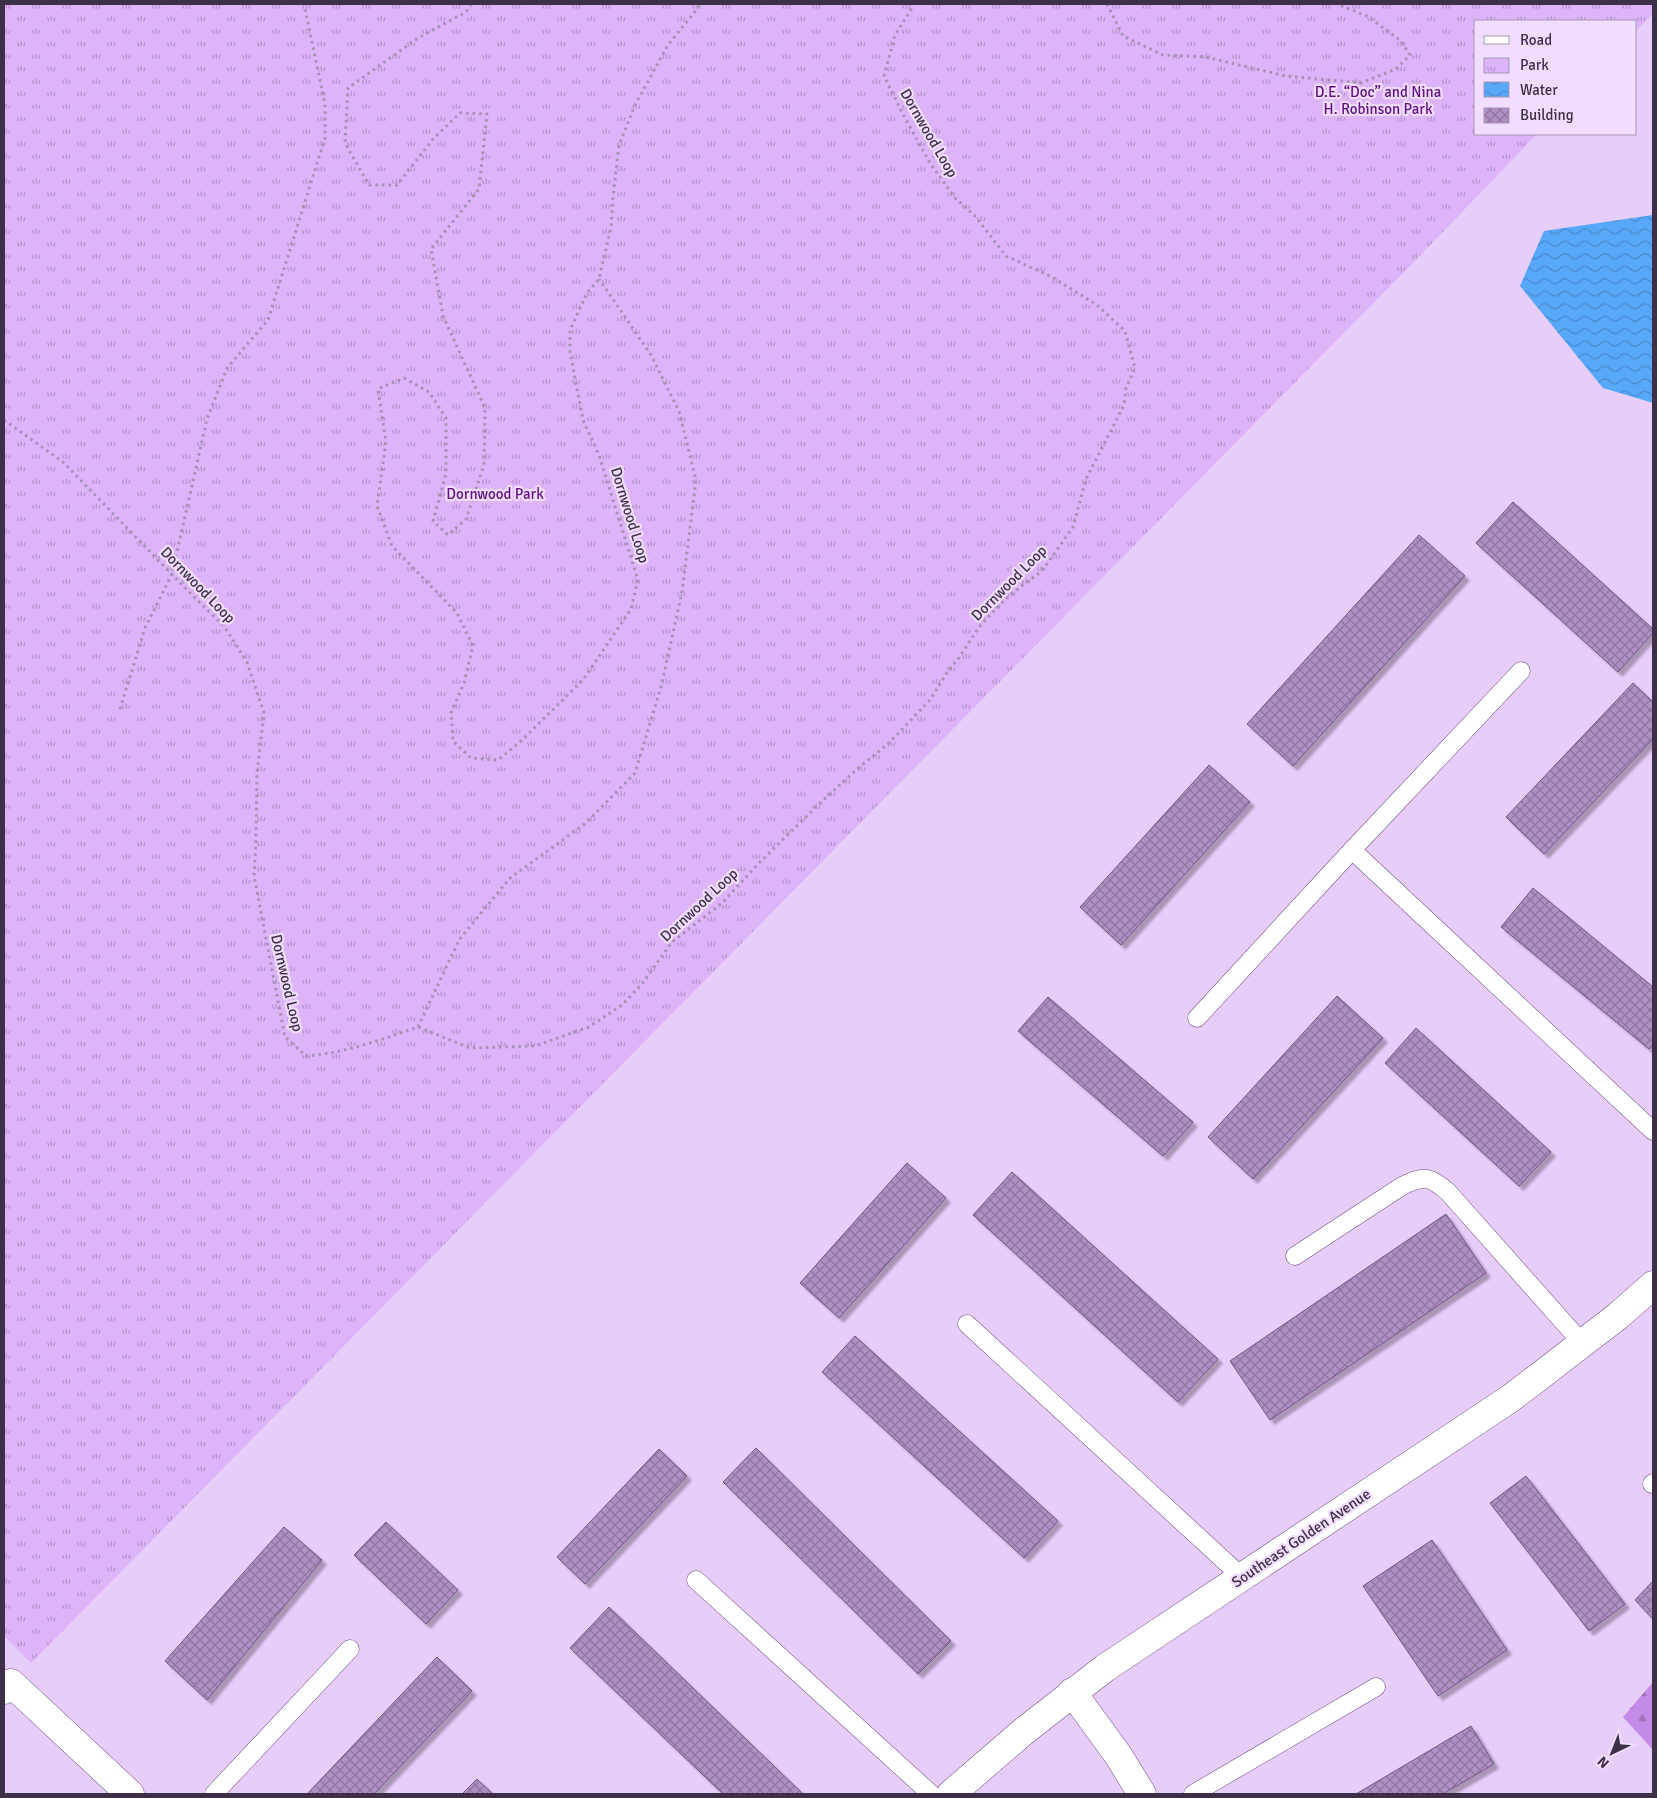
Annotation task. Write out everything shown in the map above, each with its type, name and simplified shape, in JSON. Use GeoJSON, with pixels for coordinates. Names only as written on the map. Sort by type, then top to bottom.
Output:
{"type":"FeatureCollection","features":[{"type":"Feature","properties":{"kind":"street","name":"Southeast Golden Avenue"},"geometry":{"type":"LineString","coordinates":[[951,1794],[1024,1730],[1105,1668],[1510,1398],[1618,1316],[1653,1286]]}},
{"type":"Feature","properties":{"kind":"street"},"geometry":{"type":"LineString","coordinates":[[6,1684],[130,1794]]}},
{"type":"Feature","properties":{"kind":"street"},"geometry":{"type":"LineString","coordinates":[[1072,1692],[1118,1755],[1142,1794]]}},
{"type":"Feature","properties":{"kind":"lane"},"geometry":{"type":"LineString","coordinates":[[1196,1018],[1521,671]]}},
{"type":"Feature","properties":{"kind":"lane"},"geometry":{"type":"LineString","coordinates":[[1352,850],[1653,1131]]}},
{"type":"Feature","properties":{"kind":"lane"},"geometry":{"type":"LineString","coordinates":[[1295,1256],[1402,1186],[1417,1179],[1432,1179],[1448,1192],[1582,1343]]}},
{"type":"Feature","properties":{"kind":"lane"},"geometry":{"type":"LineString","coordinates":[[967,1324],[1242,1577]]}},
{"type":"Feature","properties":{"kind":"lane"},"geometry":{"type":"LineString","coordinates":[[696,1580],[930,1794]]}},
{"type":"Feature","properties":{"kind":"lane"},"geometry":{"type":"LineString","coordinates":[[214,1794],[350,1650]]}},
{"type":"Feature","properties":{"kind":"lane"},"geometry":{"type":"LineString","coordinates":[[1193,1794],[1376,1687]]}},
{"type":"Feature","properties":{"kind":"path"},"geometry":{"type":"LineString","coordinates":[[120,709],[145,628],[172,574],[207,419],[227,368],[268,320],[325,138],[324,104],[304,4]]}},
{"type":"Feature","properties":{"kind":"path","name":"Dornwood Loop"},"geometry":{"type":"LineString","coordinates":[[471,4],[466,12],[418,38],[348,88],[345,144],[369,184],[397,185],[434,138],[460,113],[486,114],[479,189],[431,249],[443,316],[486,408],[484,466],[466,519],[448,535],[433,521],[446,474],[446,418],[429,392],[404,378],[378,389],[386,442],[377,506],[392,546],[458,613],[473,646],[464,683],[451,713],[453,742],[471,758],[498,760],[521,741],[583,680],[631,609],[638,580],[599,455],[583,420],[570,352],[570,330],[587,293],[599,279],[611,227],[612,197],[618,145],[635,105],[668,45],[701,4]]}},
{"type":"Feature","properties":{"kind":"path","name":"Dornwood Loop"},"geometry":{"type":"LineString","coordinates":[[4,420],[63,462],[224,626],[247,662],[264,713],[257,774],[254,876],[285,1037],[306,1056],[330,1054],[357,1048],[418,1027],[470,1048],[535,1046],[589,1027],[622,1005],[642,984],[672,942],[722,902],[819,804],[889,743],[930,700],[979,628],[1000,604],[1042,570],[1073,527],[1086,479],[1124,405],[1126,388],[1135,368],[1126,331],[1097,305],[1052,277],[1006,256],[975,216],[955,198],[930,162],[906,120],[884,76],[895,35],[912,8],[911,4]]}},
{"type":"Feature","properties":{"kind":"path"},"geometry":{"type":"LineString","coordinates":[[1107,4],[1123,36],[1163,55],[1206,56],[1286,76],[1361,82],[1396,69],[1410,55],[1401,41],[1367,16],[1337,4]]}},
{"type":"Feature","properties":{"kind":"path"},"geometry":{"type":"LineString","coordinates":[[418,1027],[460,940],[510,878],[586,823],[635,773],[661,687],[682,592],[696,480],[678,411],[659,371],[651,355],[599,279]]}},
{"type":"Feature","properties":{"kind":"green space","name":"Dornwood Park"},"geometry":{"type":"Polygon","coordinates":[[[4,4],[1653,4],[1653,13],[1637,30],[1637,20],[1474,20],[1474,135],[1536,135],[1412,264],[31,1663],[4,1636],[4,4]]]}},
{"type":"Feature","properties":{"kind":"green space"},"geometry":{"type":"Polygon","coordinates":[[[1653,1682],[1653,1750],[1623,1717],[1653,1682]]]}},
{"type":"Feature","properties":{"kind":"water"},"geometry":{"type":"Polygon","coordinates":[[[1653,215],[1653,403],[1603,388],[1520,286],[1544,231],[1653,215]]]}},
{"type":"Feature","properties":{"kind":"building"},"geometry":{"type":"Polygon","coordinates":[[[1513,502],[1653,629],[1653,633],[1618,672],[1476,543],[1513,502]]]}},
{"type":"Feature","properties":{"kind":"building"},"geometry":{"type":"Polygon","coordinates":[[[1419,535],[1465,576],[1293,766],[1247,724],[1419,535]]]}},
{"type":"Feature","properties":{"kind":"building"},"geometry":{"type":"Polygon","coordinates":[[[1633,683],[1653,702],[1653,739],[1544,854],[1506,817],[1633,683]]]}},
{"type":"Feature","properties":{"kind":"building"},"geometry":{"type":"Polygon","coordinates":[[[1209,765],[1250,802],[1121,945],[1080,907],[1209,765]]]}},
{"type":"Feature","properties":{"kind":"building"},"geometry":{"type":"Polygon","coordinates":[[[1533,888],[1653,987],[1653,1044],[1649,1049],[1501,927],[1533,888]]]}},
{"type":"Feature","properties":{"kind":"building"},"geometry":{"type":"Polygon","coordinates":[[[1337,996],[1383,1038],[1253,1179],[1208,1137],[1337,996]]]}},
{"type":"Feature","properties":{"kind":"building"},"geometry":{"type":"Polygon","coordinates":[[[1048,997],[1193,1122],[1163,1156],[1018,1031],[1048,997]]]}},
{"type":"Feature","properties":{"kind":"building"},"geometry":{"type":"Polygon","coordinates":[[[1416,1028],[1551,1152],[1519,1186],[1385,1063],[1416,1028]]]}},
{"type":"Feature","properties":{"kind":"building"},"geometry":{"type":"Polygon","coordinates":[[[907,1163],[946,1198],[839,1318],[800,1283],[907,1163]]]}},
{"type":"Feature","properties":{"kind":"building"},"geometry":{"type":"Polygon","coordinates":[[[1012,1172],[1218,1359],[1178,1402],[973,1215],[1012,1172]]]}},
{"type":"Feature","properties":{"kind":"building"},"geometry":{"type":"Polygon","coordinates":[[[1446,1214],[1486,1273],[1270,1420],[1230,1361],[1446,1214]]]}},
{"type":"Feature","properties":{"kind":"building"},"geometry":{"type":"Polygon","coordinates":[[[855,1336],[1058,1521],[1024,1558],[822,1372],[855,1336]]]}},
{"type":"Feature","properties":{"kind":"building"},"geometry":{"type":"Polygon","coordinates":[[[756,1448],[951,1641],[918,1674],[723,1482],[756,1448]]]}},
{"type":"Feature","properties":{"kind":"building"},"geometry":{"type":"Polygon","coordinates":[[[659,1449],[687,1476],[585,1584],[557,1557],[659,1449]]]}},
{"type":"Feature","properties":{"kind":"building"},"geometry":{"type":"Polygon","coordinates":[[[1526,1476],[1625,1604],[1589,1631],[1490,1503],[1526,1476]]]}},
{"type":"Feature","properties":{"kind":"building"},"geometry":{"type":"Polygon","coordinates":[[[386,1522],[458,1590],[426,1624],[354,1555],[386,1522]]]}},
{"type":"Feature","properties":{"kind":"building"},"geometry":{"type":"Polygon","coordinates":[[[284,1527],[322,1560],[207,1700],[165,1661],[284,1527]]]}},
{"type":"Feature","properties":{"kind":"building"},"geometry":{"type":"Polygon","coordinates":[[[1432,1540],[1507,1650],[1438,1696],[1363,1586],[1432,1540]]]}},
{"type":"Feature","properties":{"kind":"building"},"geometry":{"type":"Polygon","coordinates":[[[1653,1581],[1653,1619],[1635,1600],[1653,1581]]]}},
{"type":"Feature","properties":{"kind":"building"},"geometry":{"type":"Polygon","coordinates":[[[609,1607],[803,1794],[723,1794],[570,1648],[609,1607]]]}},
{"type":"Feature","properties":{"kind":"building"},"geometry":{"type":"Polygon","coordinates":[[[437,1657],[472,1691],[374,1794],[307,1794],[437,1657]]]}},
{"type":"Feature","properties":{"kind":"building"},"geometry":{"type":"Polygon","coordinates":[[[1471,1726],[1494,1764],[1443,1794],[1356,1794],[1471,1726]]]}},
{"type":"Feature","properties":{"kind":"building"},"geometry":{"type":"Polygon","coordinates":[[[477,1779],[493,1794],[462,1794],[477,1779]]]}},
{"type":"Feature","properties":{"kind":"park label","name":"D.E. “Doc” and Nina H. Robinson Park"},"geometry":{"type":"Point","coordinates":[1378,100]}}]}
